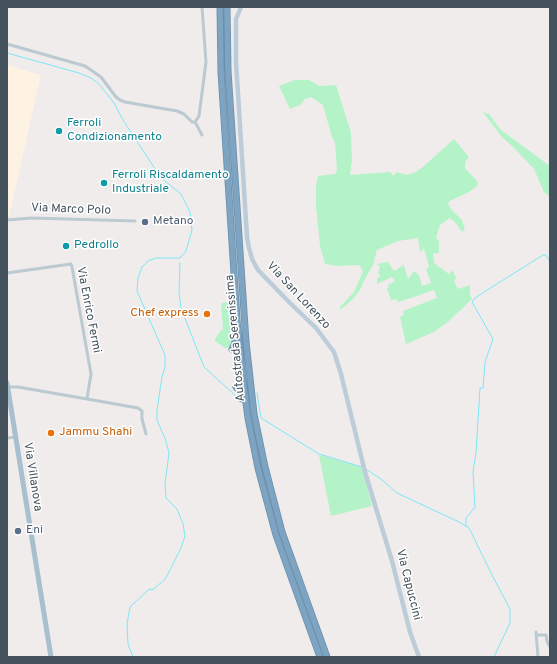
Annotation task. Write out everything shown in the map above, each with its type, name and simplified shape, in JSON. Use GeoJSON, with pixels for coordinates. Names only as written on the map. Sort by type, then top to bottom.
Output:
{"type":"FeatureCollection","features":[{"type":"Feature","properties":{"kind":"highway","name":"Autostrada Serenissima"},"geometry":{"type":"LineString","coordinates":[[220,7],[221,72],[240,355],[248,418],[258,468],[276,535],[320,657]]}},
{"type":"Feature","properties":{"kind":"highway","name":"Autostrada Serenissima"},"geometry":{"type":"LineString","coordinates":[[227,7],[228,71],[246,342],[254,414],[266,474],[282,532],[327,657]]}},
{"type":"Feature","properties":{"kind":"highway"},"geometry":{"type":"LineString","coordinates":[[232,349],[235,341],[237,309]]}},
{"type":"Feature","properties":{"kind":"highway"},"geometry":{"type":"LineString","coordinates":[[236,387],[241,393],[248,418]]}},
{"type":"Feature","properties":{"kind":"main road","name":"Via Villanova"},"geometry":{"type":"LineString","coordinates":[[7,385],[51,657]]}},
{"type":"Feature","properties":{"kind":"street"},"geometry":{"type":"LineString","coordinates":[[195,122],[199,116],[206,62],[202,8]]}},
{"type":"Feature","properties":{"kind":"street","name":"Via San Lorenzo"},"geometry":{"type":"LineString","coordinates":[[242,8],[236,19],[236,62],[247,237],[249,248],[252,259],[265,277],[316,328],[334,352],[341,374],[365,472],[379,517]]}},
{"type":"Feature","properties":{"kind":"street"},"geometry":{"type":"LineString","coordinates":[[7,44],[85,66],[101,77],[120,100],[177,111],[184,114],[192,122],[195,122],[202,135]]}},
{"type":"Feature","properties":{"kind":"street","name":"Via Marco Polo"},"geometry":{"type":"LineString","coordinates":[[7,220],[32,218],[135,221]]}},
{"type":"Feature","properties":{"kind":"street","name":"Via Enrico Fermi"},"geometry":{"type":"LineString","coordinates":[[7,273],[68,264],[72,265],[90,370],[87,399]]}},
{"type":"Feature","properties":{"kind":"street"},"geometry":{"type":"LineString","coordinates":[[7,385],[138,408],[142,411],[142,419],[146,434]]}},
{"type":"Feature","properties":{"kind":"street"},"geometry":{"type":"LineString","coordinates":[[7,438],[16,437]]}},
{"type":"Feature","properties":{"kind":"street","name":"Via Capuccini"},"geometry":{"type":"LineString","coordinates":[[379,517],[410,632],[419,657]]}},
{"type":"Feature","properties":{"kind":"street"},"geometry":{"type":"LineString","coordinates":[[538,657],[536,633],[546,635],[550,647]]}},
{"type":"Feature","properties":{"kind":"shaded area"},"geometry":{"type":"Polygon","coordinates":[[[7,65],[41,75],[9,216],[7,216],[7,65]]]}},
{"type":"Feature","properties":{"kind":"green space"},"geometry":{"type":"Polygon","coordinates":[[[294,80],[309,80],[319,86],[336,85],[351,133],[352,161],[350,175],[390,172],[394,176],[396,172],[407,175],[416,172],[454,139],[469,157],[465,162],[465,168],[478,182],[477,186],[448,203],[450,208],[462,220],[465,230],[462,232],[450,218],[440,225],[436,238],[439,241],[439,253],[433,254],[434,263],[449,274],[453,270],[456,278],[454,281],[458,289],[470,285],[470,295],[472,299],[449,321],[434,332],[406,344],[400,317],[404,315],[403,311],[437,298],[434,290],[398,302],[396,299],[391,300],[387,288],[389,287],[388,285],[395,281],[392,277],[377,284],[377,278],[379,278],[380,274],[378,273],[380,266],[376,264],[388,262],[394,271],[404,265],[408,279],[414,271],[419,275],[422,286],[431,283],[426,269],[429,266],[424,249],[420,252],[418,238],[398,241],[377,250],[373,265],[360,290],[352,300],[340,310],[340,307],[354,292],[363,271],[359,265],[337,266],[325,264],[320,246],[316,206],[316,186],[318,176],[335,174],[337,170],[335,143],[323,105],[311,97],[305,99],[300,105],[290,109],[279,86],[294,80]]]}},
{"type":"Feature","properties":{"kind":"green space"},"geometry":{"type":"Polygon","coordinates":[[[483,112],[489,114],[501,130],[550,166],[550,197],[544,192],[534,169],[501,136],[483,112]]]}},
{"type":"Feature","properties":{"kind":"green space"},"geometry":{"type":"Polygon","coordinates":[[[231,302],[233,339],[230,347],[225,348],[215,341],[215,339],[221,330],[223,330],[221,303],[231,302]]]}},
{"type":"Feature","properties":{"kind":"green space"},"geometry":{"type":"Polygon","coordinates":[[[319,455],[362,467],[372,506],[331,516],[319,455]]]}},
{"type":"Feature","properties":{"kind":"waterway"},"geometry":{"type":"LineString","coordinates":[[7,53],[79,73],[91,78],[99,84],[114,103],[123,120],[159,175],[181,194],[190,212],[192,230],[186,251],[180,258],[156,258],[148,261],[142,267],[138,278],[137,291],[165,355],[165,367],[157,410],[157,420],[166,441],[169,453],[165,483],[166,498],[177,509],[183,524],[185,536],[181,548],[166,578],[154,589],[148,590],[130,607],[127,624],[128,644],[133,657]]}},
{"type":"Feature","properties":{"kind":"waterway"},"geometry":{"type":"LineString","coordinates":[[466,526],[466,518],[475,507],[473,472],[476,453],[480,388],[483,388],[485,362],[493,339],[472,302],[475,298],[543,255],[546,255],[550,262]]}},
{"type":"Feature","properties":{"kind":"waterway"},"geometry":{"type":"LineString","coordinates":[[180,263],[179,292],[181,308],[204,367],[236,396]]}},
{"type":"Feature","properties":{"kind":"waterway"},"geometry":{"type":"LineString","coordinates":[[257,393],[261,418],[319,454],[362,467]]}},
{"type":"Feature","properties":{"kind":"waterway"},"geometry":{"type":"LineString","coordinates":[[367,470],[381,479],[397,493],[469,528],[510,609],[510,623],[494,657]]}},
{"type":"Feature","properties":{"kind":"place","name":"Ferroli Condizionamento"},"geometry":{"type":"Point","coordinates":[59,131]}},
{"type":"Feature","properties":{"kind":"place","name":"Ferroli Riscaldamento Industriale"},"geometry":{"type":"Point","coordinates":[104,183]}},
{"type":"Feature","properties":{"kind":"place","name":"Metano"},"geometry":{"type":"Point","coordinates":[145,222]}},
{"type":"Feature","properties":{"kind":"place","name":"Pedrollo"},"geometry":{"type":"Point","coordinates":[66,246]}},
{"type":"Feature","properties":{"kind":"place","name":"Chef express"},"geometry":{"type":"Point","coordinates":[207,314]}},
{"type":"Feature","properties":{"kind":"place","name":"Jammu Shahi"},"geometry":{"type":"Point","coordinates":[51,433]}},
{"type":"Feature","properties":{"kind":"place","name":"Eni"},"geometry":{"type":"Point","coordinates":[18,531]}}]}
